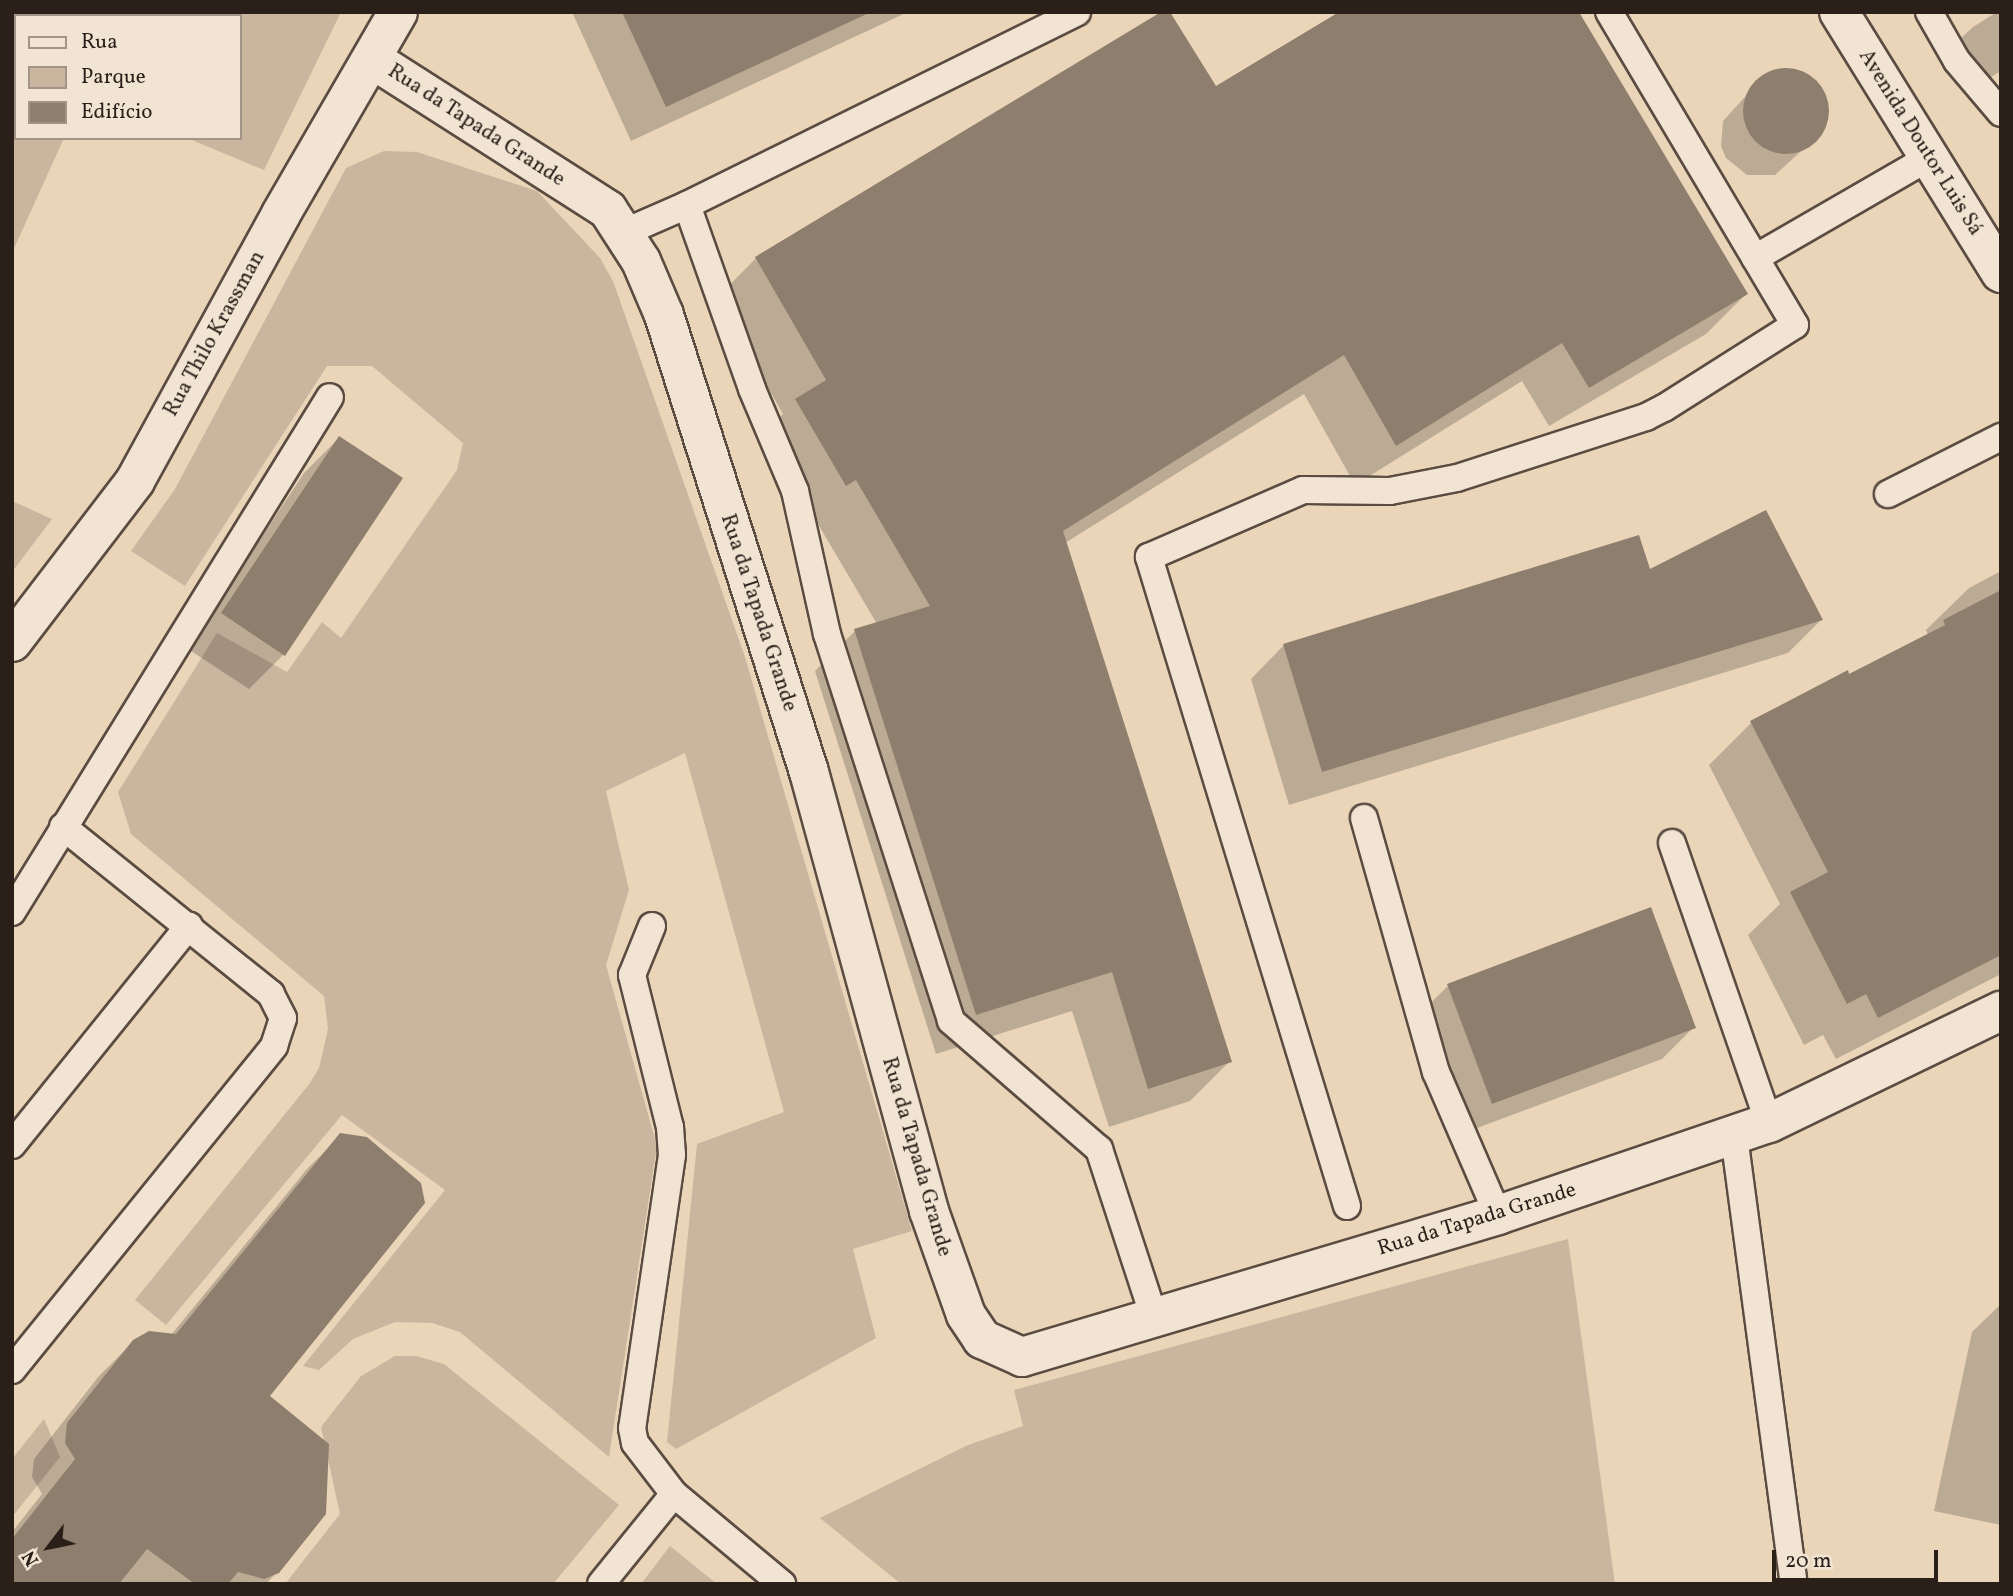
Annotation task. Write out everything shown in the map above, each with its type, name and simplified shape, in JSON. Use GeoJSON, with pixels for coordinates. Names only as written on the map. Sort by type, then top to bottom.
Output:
{"type":"FeatureCollection","features":[{"type":"Feature","properties":{"kind":"street","name":"Rua Thilo Krassman"},"geometry":{"type":"LineString","coordinates":[[12,642],[135,481],[281,214],[398,12]]}},
{"type":"Feature","properties":{"kind":"street","name":"Avenida Doutor Luis Sá"},"geometry":{"type":"LineString","coordinates":[[1839,12],[2001,273]]}},
{"type":"Feature","properties":{"kind":"street","name":"Rua da Tapada Grande"},"geometry":{"type":"LineString","coordinates":[[372,59],[608,210],[641,261],[677,354],[809,772],[929,1211],[966,1315],[982,1339],[1022,1356],[1498,1215],[1751,1130],[2001,1011]]}},
{"type":"Feature","properties":{"kind":"lane"},"geometry":{"type":"LineString","coordinates":[[623,233],[687,205],[1077,12]]}},
{"type":"Feature","properties":{"kind":"lane"},"geometry":{"type":"LineString","coordinates":[[1347,1206],[1149,557],[1303,490],[1390,491],[1457,478],[1664,408],[1795,325],[1609,12]]}},
{"type":"Feature","properties":{"kind":"lane"},"geometry":{"type":"LineString","coordinates":[[1929,12],[1957,61],[2001,113]]}},
{"type":"Feature","properties":{"kind":"lane"},"geometry":{"type":"LineString","coordinates":[[1755,258],[1930,157]]}},
{"type":"Feature","properties":{"kind":"lane"},"geometry":{"type":"LineString","coordinates":[[687,205],[752,389],[795,491],[827,634],[951,1021],[1099,1149],[1154,1317]]}},
{"type":"Feature","properties":{"kind":"lane"},"geometry":{"type":"LineString","coordinates":[[12,912],[330,397]]}},
{"type":"Feature","properties":{"kind":"lane"},"geometry":{"type":"LineString","coordinates":[[1888,494],[2001,437]]}},
{"type":"Feature","properties":{"kind":"lane"},"geometry":{"type":"LineString","coordinates":[[1364,818],[1436,1072],[1498,1215]]}},
{"type":"Feature","properties":{"kind":"lane"},"geometry":{"type":"LineString","coordinates":[[12,1370],[274,1046],[283,1017],[271,994],[63,827]]}},
{"type":"Feature","properties":{"kind":"lane"},"geometry":{"type":"LineString","coordinates":[[1672,843],[1751,1130],[1794,1584]]}},
{"type":"Feature","properties":{"kind":"lane"},"geometry":{"type":"LineString","coordinates":[[12,1145],[189,926]]}},
{"type":"Feature","properties":{"kind":"lane"},"geometry":{"type":"LineString","coordinates":[[652,926],[632,975],[670,1127],[672,1155],[632,1428],[635,1443],[674,1494],[782,1584]]}},
{"type":"Feature","properties":{"kind":"lane"},"geometry":{"type":"LineString","coordinates":[[601,1584],[674,1494]]}},
{"type":"Feature","properties":{"kind":"green space"},"geometry":{"type":"Polygon","coordinates":[[[12,12],[341,12],[264,170],[192,140],[242,140],[242,14],[14,14],[14,140],[63,140],[12,253],[12,12]]]}},
{"type":"Feature","properties":{"kind":"green space"},"geometry":{"type":"Polygon","coordinates":[[[384,151],[417,152],[537,191],[600,258],[613,281],[745,657],[912,1231],[853,1249],[876,1338],[676,1449],[667,1442],[697,1144],[784,1112],[685,753],[606,791],[629,890],[606,965],[657,1146],[609,1457],[460,1332],[432,1323],[395,1322],[353,1339],[319,1370],[303,1366],[445,1190],[342,1115],[166,1325],[135,1300],[310,1083],[319,1068],[328,1029],[324,996],[131,834],[118,792],[217,633],[287,672],[322,622],[341,638],[457,470],[463,443],[372,366],[327,366],[185,586],[131,551],[175,489],[346,168],[384,151]]]}},
{"type":"Feature","properties":{"kind":"green space"},"geometry":{"type":"Polygon","coordinates":[[[12,501],[52,519],[12,572],[12,501]]]}},
{"type":"Feature","properties":{"kind":"green space"},"geometry":{"type":"Polygon","coordinates":[[[1568,1239],[1615,1584],[901,1584],[820,1518],[968,1445],[1023,1426],[1014,1390],[1568,1239]]]}},
{"type":"Feature","properties":{"kind":"green space"},"geometry":{"type":"Polygon","coordinates":[[[395,1356],[416,1356],[444,1364],[619,1505],[553,1584],[285,1584],[340,1514],[321,1427],[361,1376],[395,1356]]]}},
{"type":"Feature","properties":{"kind":"green space"},"geometry":{"type":"Polygon","coordinates":[[[44,1419],[60,1457],[12,1517],[12,1459],[44,1419]]]}},
{"type":"Feature","properties":{"kind":"green space"},"geometry":{"type":"Polygon","coordinates":[[[670,1546],[717,1584],[641,1584],[670,1546]]]}},
{"type":"Feature","properties":{"kind":"building"},"geometry":{"type":"Polygon","coordinates":[[[622,12],[871,12],[666,107],[622,12]]]}},
{"type":"Feature","properties":{"kind":"building"},"geometry":{"type":"Polygon","coordinates":[[[1161,12],[1170,12],[1216,86],[1339,12],[1579,12],[1748,294],[1589,388],[1562,343],[1396,446],[1344,355],[1063,531],[1232,1062],[1148,1089],[1112,972],[976,1015],[854,629],[930,606],[856,480],[846,486],[795,399],[826,380],[755,257],[1161,12]]]}},
{"type":"Feature","properties":{"kind":"building"},"geometry":{"type":"Polygon","coordinates":[[[1786,68],[1802,72],[1816,81],[1825,95],[1829,111],[1825,127],[1816,141],[1802,150],[1786,154],[1770,150],[1756,141],[1747,127],[1743,111],[1747,95],[1756,81],[1770,72],[1786,68]]]}},
{"type":"Feature","properties":{"kind":"building"},"geometry":{"type":"Polygon","coordinates":[[[339,436],[403,478],[285,656],[221,613],[339,436]]]}},
{"type":"Feature","properties":{"kind":"building"},"geometry":{"type":"Polygon","coordinates":[[[1766,510],[1823,620],[1322,772],[1283,644],[1639,535],[1650,569],[1766,510]]]}},
{"type":"Feature","properties":{"kind":"building"},"geometry":{"type":"Polygon","coordinates":[[[2001,590],[2001,955],[1878,1018],[1866,994],[1847,1004],[1790,892],[1828,872],[1750,721],[1848,670],[1849,674],[1945,625],[1943,620],[2001,590]]]}},
{"type":"Feature","properties":{"kind":"building"},"geometry":{"type":"Polygon","coordinates":[[[1651,907],[1696,1028],[1492,1104],[1447,984],[1651,907]]]}},
{"type":"Feature","properties":{"kind":"building"},"geometry":{"type":"Polygon","coordinates":[[[340,1133],[367,1137],[421,1183],[425,1203],[270,1396],[329,1444],[326,1514],[279,1573],[264,1579],[238,1572],[228,1584],[195,1584],[147,1549],[119,1584],[12,1584],[12,1539],[75,1459],[65,1443],[67,1423],[133,1340],[149,1331],[176,1334],[340,1133]]]}}]}
